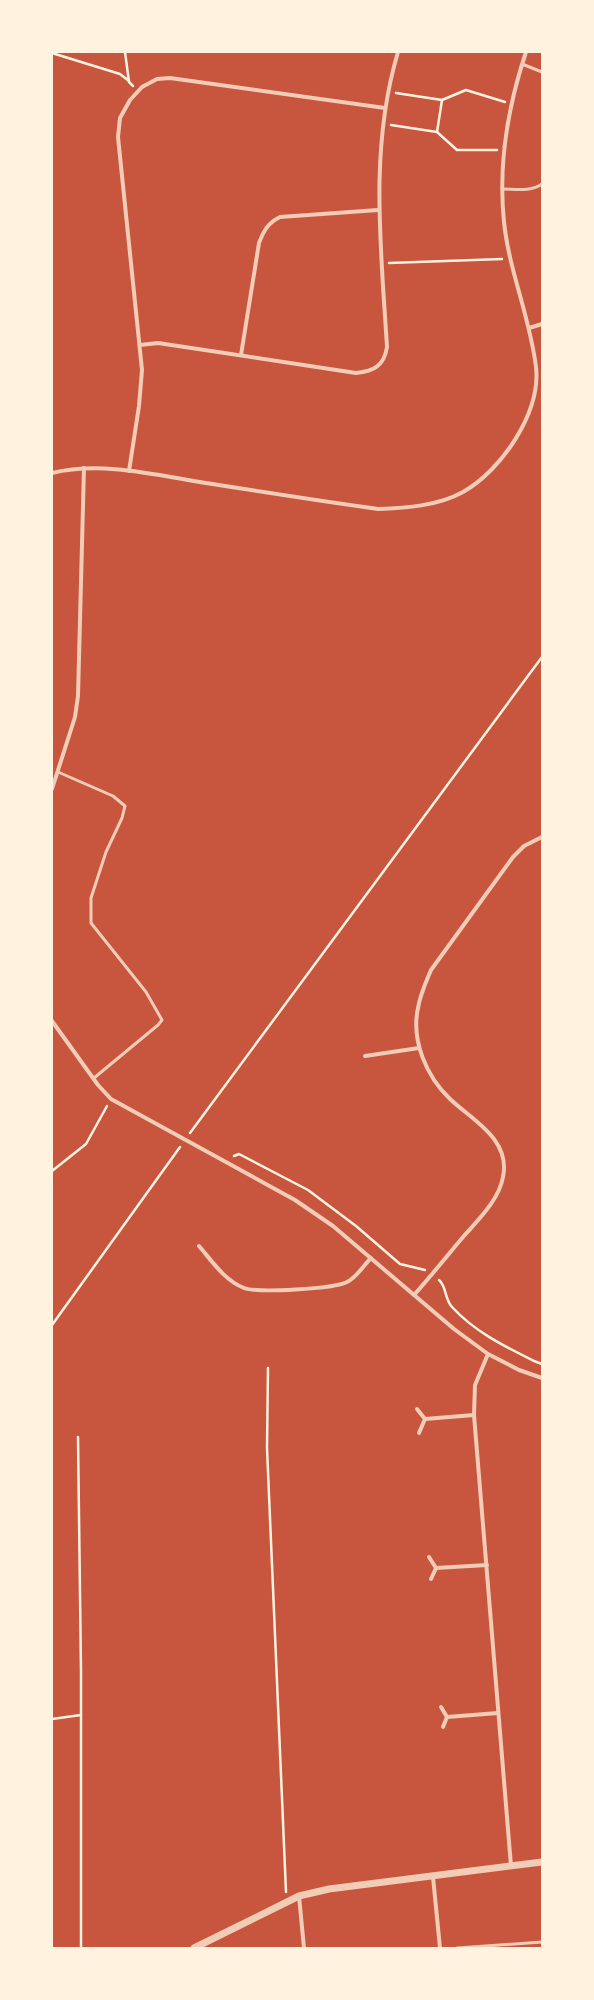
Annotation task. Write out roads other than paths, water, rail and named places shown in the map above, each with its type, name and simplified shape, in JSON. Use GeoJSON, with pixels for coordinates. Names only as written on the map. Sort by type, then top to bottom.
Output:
{"type":"FeatureCollection","features":[{"type":"Feature","properties":{"kind":"street"},"geometry":{"type":"LineString","coordinates":[[140,345],[158,343],[356,373],[368,372],[378,366],[386,356],[387,347],[378,210],[380,160],[385,108],[398,52]]}},
{"type":"Feature","properties":{"kind":"street"},"geometry":{"type":"LineString","coordinates":[[52,473],[69,469],[84,468],[129,471],[378,509],[426,505],[462,492],[499,462],[526,418],[536,390],[536,368],[529,328],[510,258],[504,221],[503,189],[504,150],[511,104],[526,52]]}},
{"type":"Feature","properties":{"kind":"street"},"geometry":{"type":"LineString","coordinates":[[129,471],[139,406],[142,370],[118,137],[120,118],[130,100],[138,91],[157,79],[170,78],[385,108]]}},
{"type":"Feature","properties":{"kind":"street"},"geometry":{"type":"LineString","coordinates":[[242,355],[259,243],[270,222],[280,217],[378,210]]}},
{"type":"Feature","properties":{"kind":"street"},"geometry":{"type":"LineString","coordinates":[[529,328],[542,324]]}},
{"type":"Feature","properties":{"kind":"street"},"geometry":{"type":"LineString","coordinates":[[52,789],[75,717],[78,696],[84,468]]}},
{"type":"Feature","properties":{"kind":"street"},"geometry":{"type":"LineString","coordinates":[[414,1295],[486,1210],[495,1197],[503,1177],[504,1166],[502,1154],[496,1140],[438,1086],[428,1069],[419,1048],[416,1028],[417,1009],[431,970],[513,858],[524,846],[542,837]]}},
{"type":"Feature","properties":{"kind":"street"},"geometry":{"type":"LineString","coordinates":[[52,1021],[111,1099],[221,1158],[295,1200],[333,1226],[454,1329],[488,1354],[519,1370],[542,1378]]}},
{"type":"Feature","properties":{"kind":"street"},"geometry":{"type":"LineString","coordinates":[[365,1056],[419,1048]]}},
{"type":"Feature","properties":{"kind":"street"},"geometry":{"type":"LineString","coordinates":[[199,1246],[223,1274],[232,1281],[244,1288],[260,1290],[335,1286],[349,1282],[371,1258]]}},
{"type":"Feature","properties":{"kind":"street"},"geometry":{"type":"LineString","coordinates":[[488,1354],[475,1385],[474,1415],[511,1866]]}},
{"type":"Feature","properties":{"kind":"street"},"geometry":{"type":"LineString","coordinates":[[418,1409],[425,1419]]}},
{"type":"Feature","properties":{"kind":"street"},"geometry":{"type":"LineString","coordinates":[[425,1419],[474,1415]]}},
{"type":"Feature","properties":{"kind":"street"},"geometry":{"type":"LineString","coordinates":[[419,1432],[425,1419]]}},
{"type":"Feature","properties":{"kind":"street"},"geometry":{"type":"LineString","coordinates":[[429,1557],[436,1568]]}},
{"type":"Feature","properties":{"kind":"street"},"geometry":{"type":"LineString","coordinates":[[436,1568],[487,1565]]}},
{"type":"Feature","properties":{"kind":"street"},"geometry":{"type":"LineString","coordinates":[[431,1579],[436,1568]]}},
{"type":"Feature","properties":{"kind":"street"},"geometry":{"type":"LineString","coordinates":[[441,1707],[447,1717]]}},
{"type":"Feature","properties":{"kind":"street"},"geometry":{"type":"LineString","coordinates":[[447,1717],[498,1713]]}},
{"type":"Feature","properties":{"kind":"street"},"geometry":{"type":"LineString","coordinates":[[443,1727],[447,1717]]}},
{"type":"Feature","properties":{"kind":"street"},"geometry":{"type":"LineString","coordinates":[[194,1948],[299,1896],[329,1889],[542,1862]]}},
{"type":"Feature","properties":{"kind":"street"},"geometry":{"type":"LineString","coordinates":[[433,1877],[440,1948]]}},
{"type":"Feature","properties":{"kind":"street"},"geometry":{"type":"LineString","coordinates":[[299,1896],[304,1948]]}},
{"type":"Feature","properties":{"kind":"lane"},"geometry":{"type":"LineString","coordinates":[[522,64],[542,72]]}},
{"type":"Feature","properties":{"kind":"lane"},"geometry":{"type":"LineString","coordinates":[[503,189],[523,190],[538,187],[542,184]]}},
{"type":"Feature","properties":{"kind":"lane"},"geometry":{"type":"LineString","coordinates":[[58,772],[112,796],[125,806],[122,818],[106,852],[91,898],[91,923],[146,992],[162,1020],[158,1025],[94,1078]]}},
{"type":"Feature","properties":{"kind":"lane"},"geometry":{"type":"LineString","coordinates":[[457,1948],[542,1942]]}}]}
